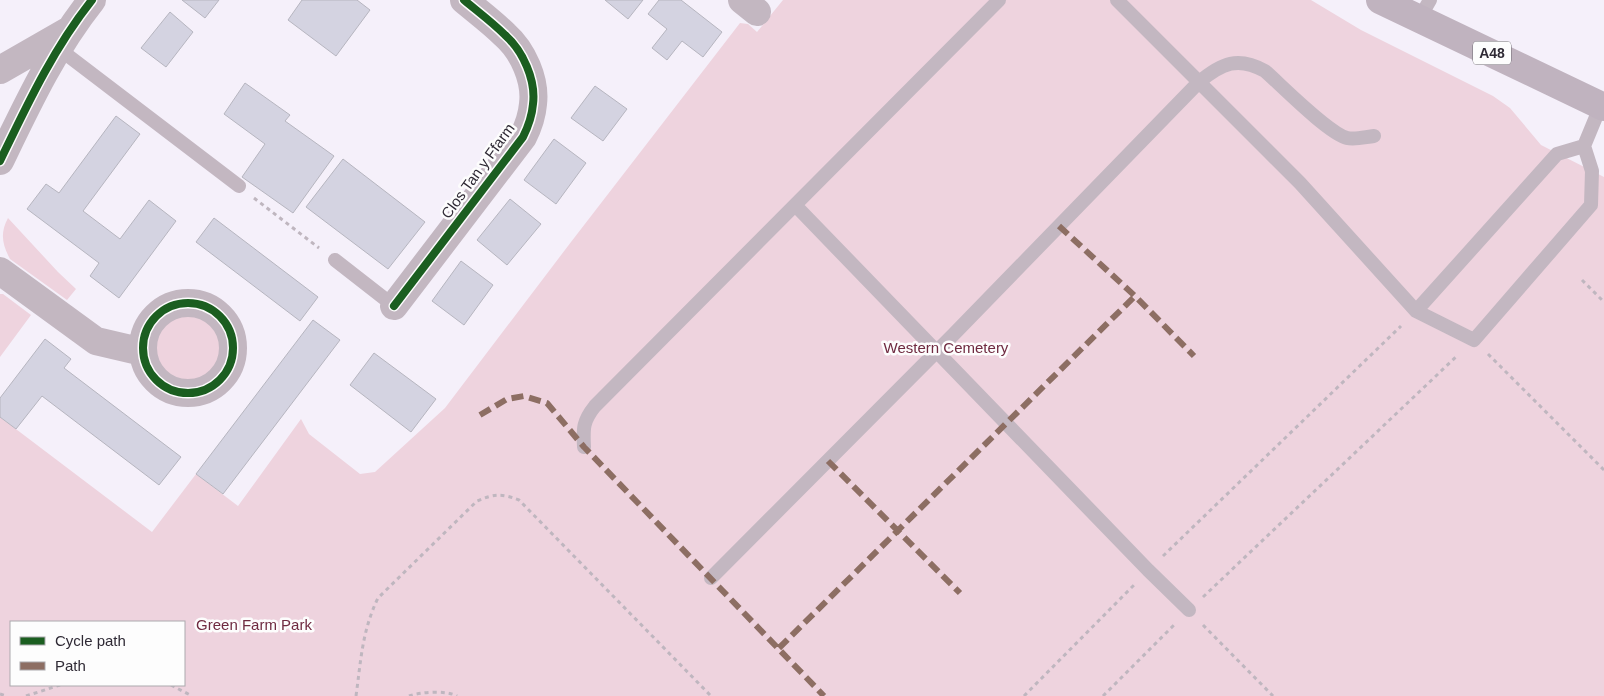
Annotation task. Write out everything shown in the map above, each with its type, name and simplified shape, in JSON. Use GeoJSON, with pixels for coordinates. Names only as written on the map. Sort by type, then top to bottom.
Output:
{"type":"FeatureCollection","features":[{"type":"Feature","properties":{"kind":"highway","name":"A48"},"geometry":{"type":"LineString","coordinates":[[1380,0],[1424,9],[1602,106]]}},
{"type":"Feature","properties":{"kind":"street"},"geometry":{"type":"LineString","coordinates":[[0,161],[36,87],[63,40],[92,0]]}},
{"type":"Feature","properties":{"kind":"street","name":"Clos Tan y Ffarm"},"geometry":{"type":"LineString","coordinates":[[394,306],[523,137],[530,122],[533,103],[531,84],[526,64],[519,51],[506,35],[464,0]]}},
{"type":"Feature","properties":{"kind":"street"},"geometry":{"type":"LineString","coordinates":[[0,70],[63,40]]}},
{"type":"Feature","properties":{"kind":"street"},"geometry":{"type":"LineString","coordinates":[[0,271],[96,340],[143,352]]}},
{"type":"Feature","properties":{"kind":"lane"},"geometry":{"type":"LineString","coordinates":[[584,447],[583,427],[586,417],[595,406],[999,0]]}},
{"type":"Feature","properties":{"kind":"lane"},"geometry":{"type":"LineString","coordinates":[[1117,0],[1300,183],[1416,311],[1474,340],[1591,205],[1592,171],[1584,146],[1602,106]]}},
{"type":"Feature","properties":{"kind":"lane"},"geometry":{"type":"LineString","coordinates":[[63,40],[239,186]]}},
{"type":"Feature","properties":{"kind":"lane"},"geometry":{"type":"LineString","coordinates":[[711,578],[937,351],[1199,82],[1216,69],[1237,62],[1256,66],[1266,71],[1339,135],[1348,138],[1374,136]]}},
{"type":"Feature","properties":{"kind":"lane"},"geometry":{"type":"LineString","coordinates":[[1416,311],[1557,154],[1584,146]]}},
{"type":"Feature","properties":{"kind":"lane"},"geometry":{"type":"LineString","coordinates":[[795,205],[1189,610]]}},
{"type":"Feature","properties":{"kind":"lane"},"geometry":{"type":"LineString","coordinates":[[335,260],[394,306]]}},
{"type":"Feature","properties":{"kind":"path"},"geometry":{"type":"LineString","coordinates":[[239,186],[335,260]]}},
{"type":"Feature","properties":{"kind":"path"},"geometry":{"type":"LineString","coordinates":[[1582,280],[1604,302]]}},
{"type":"Feature","properties":{"kind":"path"},"geometry":{"type":"LineString","coordinates":[[1024,696],[1148,570],[1416,311]]}},
{"type":"Feature","properties":{"kind":"path"},"geometry":{"type":"LineString","coordinates":[[1103,696],[1189,610],[1474,340],[1604,470]]}},
{"type":"Feature","properties":{"kind":"path"},"geometry":{"type":"LineString","coordinates":[[356,696],[364,635],[370,614],[378,598],[476,501],[491,495],[506,495],[519,500],[711,696]]}},
{"type":"Feature","properties":{"kind":"path"},"geometry":{"type":"LineString","coordinates":[[1189,610],[1273,696]]}},
{"type":"Feature","properties":{"kind":"path"},"geometry":{"type":"LineString","coordinates":[[26,696],[57,686]]}},
{"type":"Feature","properties":{"kind":"path"},"geometry":{"type":"LineString","coordinates":[[173,686],[192,696]]}},
{"type":"Feature","properties":{"kind":"path"},"geometry":{"type":"LineString","coordinates":[[409,696],[434,692],[457,696]]}},
{"type":"Feature","properties":{"kind":"path"},"geometry":{"type":"LineString","coordinates":[[0,694],[6,696]]}},
{"type":"Feature","properties":{"kind":"green space","name":"Western Cemetery"},"geometry":{"type":"Polygon","coordinates":[[[783,0],[1311,0],[1361,30],[1493,96],[1510,108],[1541,145],[1604,177],[1604,696],[0,696],[0,417],[152,532],[196,474],[238,506],[301,419],[309,434],[360,474],[375,472],[445,408],[740,23],[748,24],[757,32],[783,0]]]}},
{"type":"Feature","properties":{"kind":"green space"},"geometry":{"type":"Polygon","coordinates":[[[8,218],[76,289],[67,300],[10,259],[3,238],[8,218]]]}},
{"type":"Feature","properties":{"kind":"green space"},"geometry":{"type":"Polygon","coordinates":[[[0,294],[3,294],[31,315],[0,357],[0,294]]]}},
{"type":"Feature","properties":{"kind":"green space"},"geometry":{"type":"Polygon","coordinates":[[[187,315],[200,318],[210,325],[217,335],[220,348],[217,361],[210,371],[200,378],[187,381],[174,378],[164,371],[157,361],[154,348],[157,335],[164,325],[174,318],[187,315]]]}},
{"type":"Feature","properties":{"kind":"building"},"geometry":{"type":"Polygon","coordinates":[[[182,0],[219,0],[205,18],[182,0]]]}},
{"type":"Feature","properties":{"kind":"building"},"geometry":{"type":"Polygon","coordinates":[[[302,0],[357,0],[370,10],[336,56],[288,20],[302,0]]]}},
{"type":"Feature","properties":{"kind":"building"},"geometry":{"type":"Polygon","coordinates":[[[605,0],[643,0],[628,19],[605,0]]]}},
{"type":"Feature","properties":{"kind":"building"},"geometry":{"type":"Polygon","coordinates":[[[659,0],[681,0],[722,32],[703,57],[682,41],[667,60],[652,48],[667,29],[648,14],[659,0]]]}},
{"type":"Feature","properties":{"kind":"building"},"geometry":{"type":"Polygon","coordinates":[[[170,12],[193,32],[166,67],[141,48],[170,12]]]}},
{"type":"Feature","properties":{"kind":"building"},"geometry":{"type":"Polygon","coordinates":[[[245,83],[290,115],[285,121],[334,156],[293,213],[242,177],[265,144],[224,114],[245,83]]]}},
{"type":"Feature","properties":{"kind":"building"},"geometry":{"type":"Polygon","coordinates":[[[595,86],[627,109],[603,141],[571,118],[595,86]]]}},
{"type":"Feature","properties":{"kind":"building"},"geometry":{"type":"Polygon","coordinates":[[[116,116],[140,134],[83,211],[120,239],[149,200],[176,221],[119,298],[90,276],[99,263],[27,209],[46,184],[59,193],[116,116]]]}},
{"type":"Feature","properties":{"kind":"building"},"geometry":{"type":"Polygon","coordinates":[[[554,139],[586,163],[556,204],[524,180],[554,139]]]}},
{"type":"Feature","properties":{"kind":"building"},"geometry":{"type":"Polygon","coordinates":[[[343,159],[425,222],[388,269],[306,207],[343,159]]]}},
{"type":"Feature","properties":{"kind":"building"},"geometry":{"type":"Polygon","coordinates":[[[510,199],[541,224],[507,265],[477,240],[510,199]]]}},
{"type":"Feature","properties":{"kind":"building"},"geometry":{"type":"Polygon","coordinates":[[[214,218],[318,297],[300,321],[196,242],[214,218]]]}},
{"type":"Feature","properties":{"kind":"building"},"geometry":{"type":"Polygon","coordinates":[[[461,261],[493,285],[464,325],[432,301],[461,261]]]}},
{"type":"Feature","properties":{"kind":"building"},"geometry":{"type":"Polygon","coordinates":[[[313,320],[340,340],[223,494],[196,474],[313,320]]]}},
{"type":"Feature","properties":{"kind":"building"},"geometry":{"type":"Polygon","coordinates":[[[45,339],[71,359],[64,368],[181,457],[159,485],[42,396],[16,429],[0,417],[0,398],[45,339]]]}},
{"type":"Feature","properties":{"kind":"building"},"geometry":{"type":"Polygon","coordinates":[[[374,353],[436,399],[411,432],[350,385],[374,353]]]}},
{"type":"Feature","properties":{"kind":"marked path"},"geometry":{"type":"LineString","coordinates":[[1059,226],[1135,296],[1194,356]]}},
{"type":"Feature","properties":{"kind":"marked path"},"geometry":{"type":"LineString","coordinates":[[779,648],[1135,296]]}},
{"type":"Feature","properties":{"kind":"marked path"},"geometry":{"type":"LineString","coordinates":[[480,415],[507,399],[524,396],[547,403],[584,447],[824,696]]}},
{"type":"Feature","properties":{"kind":"marked path"},"geometry":{"type":"LineString","coordinates":[[828,461],[960,593]]}},
{"type":"Feature","properties":{"kind":"cycle path"},"geometry":{"type":"LineString","coordinates":[[0,161],[53,58],[92,0]]}},
{"type":"Feature","properties":{"kind":"cycle path"},"geometry":{"type":"LineString","coordinates":[[394,306],[523,137],[532,113],[532,85],[523,58],[505,35],[464,0]]}},
{"type":"Feature","properties":{"kind":"cycle path"},"geometry":{"type":"LineString","coordinates":[[188,303],[205,306],[220,316],[230,331],[233,348],[230,365],[220,380],[205,390],[188,393],[171,390],[156,380],[146,365],[143,348],[146,331],[156,316],[171,306],[188,303]]}},
{"type":"Feature","properties":{"kind":"park label","name":"Green Farm Park"},"geometry":{"type":"Point","coordinates":[254,625]}}]}
